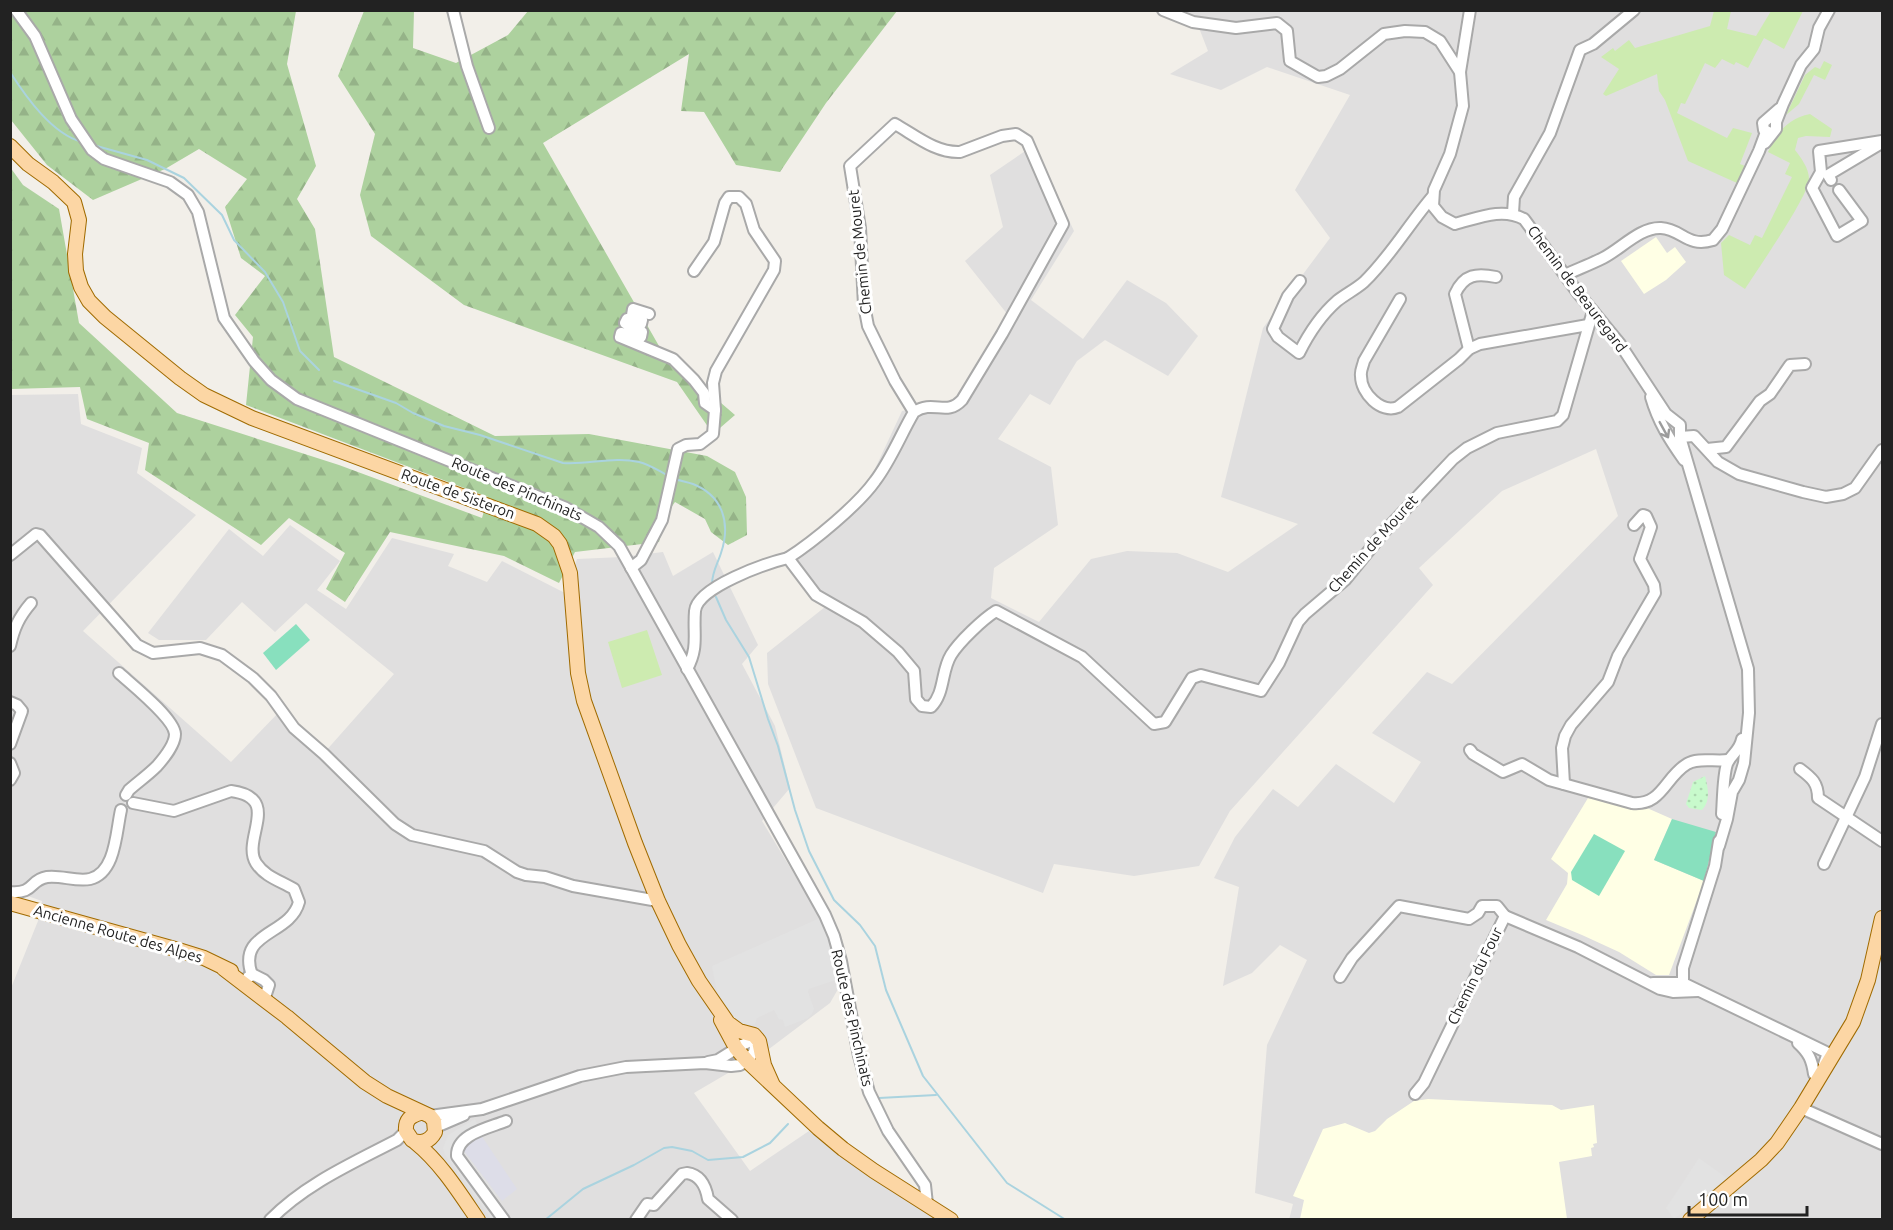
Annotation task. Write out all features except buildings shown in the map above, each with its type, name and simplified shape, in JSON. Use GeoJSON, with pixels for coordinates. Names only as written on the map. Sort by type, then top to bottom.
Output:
{"type":"FeatureCollection","features":[{"type":"Feature","properties":{"kind":"main road","name":"Route de Sisteron"},"geometry":{"type":"LineString","coordinates":[[10,146],[74,202],[79,220],[75,254],[76,271],[89,301],[105,317],[180,378],[204,394],[252,418],[527,520],[554,536],[565,554],[570,573],[578,673],[584,701],[658,901],[692,970],[716,1007],[735,1049],[747,1065],[772,1083],[843,1149],[927,1204],[943,1218]]}},
{"type":"Feature","properties":{"kind":"main road","name":"Ancienne Route des Alpes"},"geometry":{"type":"LineString","coordinates":[[10,903],[204,958],[248,980],[287,1017],[365,1082],[429,1123]]}},
{"type":"Feature","properties":{"kind":"main road"},"geometry":{"type":"LineString","coordinates":[[1690,1220],[1777,1143],[1801,1108],[1856,1010],[1868,980],[1882,918]]}},
{"type":"Feature","properties":{"kind":"main road","name":"Route de Sisteron"},"geometry":{"type":"LineString","coordinates":[[716,1007],[734,1027],[759,1046],[772,1083]]}},
{"type":"Feature","properties":{"kind":"main road"},"geometry":{"type":"LineString","coordinates":[[1748,1171],[1777,1138],[1823,1066]]}},
{"type":"Feature","properties":{"kind":"main road","name":"Ancienne Route des Alpes"},"geometry":{"type":"LineString","coordinates":[[387,1096],[401,1109],[410,1133],[442,1169]]}},
{"type":"Feature","properties":{"kind":"main road"},"geometry":{"type":"LineString","coordinates":[[429,1123],[422,1143],[410,1133],[412,1115],[429,1123],[442,1169],[478,1220]]}},
{"type":"Feature","properties":{"kind":"street","name":"Route des Pinchinats"},"geometry":{"type":"LineString","coordinates":[[16,10],[35,36],[71,119],[92,150],[104,159],[170,182],[188,195],[198,212],[224,318],[242,346],[271,380],[297,399],[427,451],[588,520],[614,542],[632,568],[809,884],[834,936],[869,1092],[876,1109],[925,1185],[927,1204]]}},
{"type":"Feature","properties":{"kind":"street"},"geometry":{"type":"LineString","coordinates":[[453,10],[467,66],[489,128]]}},
{"type":"Feature","properties":{"kind":"street"},"geometry":{"type":"LineString","coordinates":[[1163,10],[1193,22],[1236,28],[1277,23],[1287,31],[1290,61],[1318,77],[1340,69],[1384,34],[1405,31],[1425,32],[1440,41],[1460,72]]}},
{"type":"Feature","properties":{"kind":"street"},"geometry":{"type":"LineString","coordinates":[[1300,281],[1288,296],[1273,329],[1278,337],[1299,352],[1313,328],[1336,302],[1363,282],[1388,255],[1433,196],[1462,117],[1464,97],[1460,72],[1470,10]]}},
{"type":"Feature","properties":{"kind":"street"},"geometry":{"type":"LineString","coordinates":[[1513,213],[1514,197],[1550,133],[1580,50],[1593,44],[1634,10]]}},
{"type":"Feature","properties":{"kind":"street"},"geometry":{"type":"LineString","coordinates":[[1565,275],[1604,257],[1655,228],[1666,229],[1699,243],[1713,240],[1722,229],[1796,78],[1816,59],[1820,51],[1828,13]]}},
{"type":"Feature","properties":{"kind":"street","name":"Chemin de Mouret"},"geometry":{"type":"LineString","coordinates":[[895,124],[938,150],[953,152],[960,152],[1002,136],[1016,134],[1027,141],[1063,224],[962,400],[950,408],[922,406],[914,412],[895,381],[868,326],[864,305],[860,228],[850,166],[895,124]]}},
{"type":"Feature","properties":{"kind":"street"},"geometry":{"type":"LineString","coordinates":[[1831,180],[1828,175],[1882,141]]}},
{"type":"Feature","properties":{"kind":"street"},"geometry":{"type":"LineString","coordinates":[[1839,189],[1862,221],[1837,236],[1812,188],[1821,172],[1819,151],[1882,141]]}},
{"type":"Feature","properties":{"kind":"street"},"geometry":{"type":"LineString","coordinates":[[632,568],[641,560],[662,520],[678,448],[700,444],[712,434],[715,410],[713,383],[716,371],[774,270],[775,261],[754,230],[746,204],[739,196],[729,197],[724,204],[714,242],[694,272]]}},
{"type":"Feature","properties":{"kind":"street","name":"Chemin de Beauregard"},"geometry":{"type":"LineString","coordinates":[[1433,196],[1433,206],[1437,212],[1455,224],[1496,213],[1513,213],[1530,224],[1565,275],[1620,344],[1666,414],[1680,425],[1680,437],[1748,669],[1750,690],[1747,742],[1732,768],[1719,846],[1706,894],[1688,936],[1676,986]]}},
{"type":"Feature","properties":{"kind":"street"},"geometry":{"type":"LineString","coordinates":[[1469,349],[1455,294],[1460,285],[1472,275],[1478,273],[1496,277]]}},
{"type":"Feature","properties":{"kind":"street"},"geometry":{"type":"LineString","coordinates":[[1400,299],[1364,361],[1361,371],[1363,387],[1378,404],[1391,410],[1398,407],[1469,349],[1480,344],[1588,325]]}},
{"type":"Feature","properties":{"kind":"street"},"geometry":{"type":"LineString","coordinates":[[649,314],[633,309],[632,315],[642,320],[641,324],[627,319],[624,323],[642,332],[641,337],[621,333],[620,337],[673,359],[704,393],[705,403],[715,410]]}},
{"type":"Feature","properties":{"kind":"street"},"geometry":{"type":"LineString","coordinates":[[1586,340],[1593,311]]}},
{"type":"Feature","properties":{"kind":"street"},"geometry":{"type":"LineString","coordinates":[[1586,340],[1604,325]]}},
{"type":"Feature","properties":{"kind":"street","name":"Chemin de Mouret"},"geometry":{"type":"LineString","coordinates":[[788,558],[816,595],[863,622],[898,652],[914,671],[916,699],[922,706],[931,707],[938,700],[951,655],[985,618],[996,611],[1082,657],[1154,724],[1165,722],[1192,678],[1201,675],[1261,691],[1279,663],[1298,622],[1345,580],[1384,532],[1453,459],[1467,448],[1497,433],[1560,419],[1586,340]]}},
{"type":"Feature","properties":{"kind":"street"},"geometry":{"type":"LineString","coordinates":[[1707,449],[1726,447],[1760,400],[1770,394],[1790,365],[1805,364]]}},
{"type":"Feature","properties":{"kind":"street","name":"Chemin de Beauregard"},"geometry":{"type":"LineString","coordinates":[[1648,388],[1657,417],[1666,435],[1689,467]]}},
{"type":"Feature","properties":{"kind":"street"},"geometry":{"type":"LineString","coordinates":[[687,669],[695,649],[694,611],[698,601],[704,595],[742,574],[788,558],[805,548],[874,483],[914,412]]}},
{"type":"Feature","properties":{"kind":"street"},"geometry":{"type":"LineString","coordinates":[[1680,437],[1695,436],[1718,462],[1739,474],[1826,497],[1843,494],[1855,488],[1882,450]]}},
{"type":"Feature","properties":{"kind":"street"},"geometry":{"type":"LineString","coordinates":[[1564,784],[1562,748],[1570,725],[1608,682],[1618,656],[1655,593],[1654,585],[1640,559],[1651,527],[1646,516],[1642,515],[1634,525]]}},
{"type":"Feature","properties":{"kind":"street"},"geometry":{"type":"LineString","coordinates":[[10,555],[36,534],[40,535],[136,645],[153,653],[200,648],[222,655],[259,684],[271,696],[294,728],[324,754],[395,824],[412,835],[484,851],[517,872],[526,875],[658,901]]}},
{"type":"Feature","properties":{"kind":"street"},"geometry":{"type":"LineString","coordinates":[[10,646],[14,628],[31,603]]}},
{"type":"Feature","properties":{"kind":"street"},"geometry":{"type":"LineString","coordinates":[[119,673],[164,715],[173,726],[175,735],[157,766],[129,790],[129,799],[174,811],[231,791],[239,792],[255,804],[259,813],[252,851],[255,861],[269,876],[294,889],[299,902],[291,918],[254,944],[248,959],[248,980]]}},
{"type":"Feature","properties":{"kind":"street"},"geometry":{"type":"LineString","coordinates":[[10,702],[22,711],[10,744]]}},
{"type":"Feature","properties":{"kind":"street"},"geometry":{"type":"LineString","coordinates":[[1824,864],[1865,777],[1882,724]]}},
{"type":"Feature","properties":{"kind":"street"},"geometry":{"type":"LineString","coordinates":[[1470,750],[1503,772],[1522,764],[1549,780],[1643,804],[1650,802],[1685,765],[1694,761],[1705,761],[1732,768]]}},
{"type":"Feature","properties":{"kind":"street"},"geometry":{"type":"LineString","coordinates":[[10,763],[14,773],[10,780]]}},
{"type":"Feature","properties":{"kind":"street"},"geometry":{"type":"LineString","coordinates":[[1800,769],[1812,778],[1818,787],[1818,798],[1882,840]]}},
{"type":"Feature","properties":{"kind":"street"},"geometry":{"type":"LineString","coordinates":[[10,892],[28,891],[39,880],[46,877],[89,879],[102,872],[110,858],[121,810]]}},
{"type":"Feature","properties":{"kind":"street"},"geometry":{"type":"LineString","coordinates":[[1340,977],[1352,958],[1399,906],[1469,919],[1478,913],[1482,906],[1497,906],[1505,916]]}},
{"type":"Feature","properties":{"kind":"street","name":"Chemin du Four"},"geometry":{"type":"LineString","coordinates":[[1415,1094],[1424,1083],[1505,916],[1578,947],[1650,982],[1676,986]]}},
{"type":"Feature","properties":{"kind":"street"},"geometry":{"type":"LineString","coordinates":[[1676,986],[1698,991],[1789,1035],[1823,1066]]}},
{"type":"Feature","properties":{"kind":"street"},"geometry":{"type":"LineString","coordinates":[[1789,1035],[1823,1066]]}},
{"type":"Feature","properties":{"kind":"street"},"geometry":{"type":"LineString","coordinates":[[705,1063],[718,1060],[735,1049],[749,1055],[759,1046]]}},
{"type":"Feature","properties":{"kind":"street"},"geometry":{"type":"LineString","coordinates":[[429,1123],[483,1109],[590,1074],[626,1067],[705,1063],[747,1065],[759,1046]]}},
{"type":"Feature","properties":{"kind":"street"},"geometry":{"type":"LineString","coordinates":[[1801,1108],[1882,1144]]}},
{"type":"Feature","properties":{"kind":"street"},"geometry":{"type":"LineString","coordinates":[[483,1109],[499,1124],[461,1141],[457,1148],[457,1156],[504,1220]]}},
{"type":"Feature","properties":{"kind":"street"},"geometry":{"type":"LineString","coordinates":[[270,1220],[286,1205],[318,1183],[410,1133]]}},
{"type":"Feature","properties":{"kind":"street"},"geometry":{"type":"LineString","coordinates":[[280,1220],[315,1192],[410,1133]]}},
{"type":"Feature","properties":{"kind":"street"},"geometry":{"type":"LineString","coordinates":[[636,1220],[647,1204],[654,1205],[682,1174],[687,1173],[698,1178],[706,1188],[708,1199],[732,1220]]}},
{"type":"Feature","properties":{"kind":"shaded area"},"geometry":{"type":"Polygon","coordinates":[[[1176,11],[1882,11],[1882,1219],[1289,1220],[1293,1204],[1255,1193],[1267,1045],[1307,960],[1280,945],[1252,973],[1223,986],[1239,887],[1214,878],[1235,837],[1273,789],[1298,807],[1336,764],[1394,803],[1421,762],[1372,733],[1427,672],[1452,684],[1618,516],[1596,449],[1502,491],[1419,568],[1433,585],[1230,811],[1199,866],[1134,876],[1054,864],[1043,893],[816,808],[768,684],[767,653],[825,607],[786,557],[859,503],[902,411],[955,402],[1008,315],[965,261],[1003,227],[990,175],[1034,145],[1074,231],[1031,300],[1083,339],[1127,280],[1166,303],[1198,336],[1168,376],[1105,340],[1077,361],[1050,405],[1030,394],[998,439],[1051,467],[1058,525],[994,568],[991,598],[1039,622],[1091,559],[1127,551],[1177,553],[1228,572],[1298,524],[1221,497],[1263,328],[1330,238],[1295,190],[1350,95],[1267,67],[1221,90],[1170,74],[1208,51],[1194,15],[1176,11]]]}},
{"type":"Feature","properties":{"kind":"shaded area"},"geometry":{"type":"Polygon","coordinates":[[[1656,237],[1667,253],[1675,247],[1686,262],[1666,280],[1644,294],[1621,261],[1656,237]]]}},
{"type":"Feature","properties":{"kind":"shaded area"},"geometry":{"type":"Polygon","coordinates":[[[78,394],[81,424],[142,448],[137,473],[196,515],[83,631],[231,762],[281,710],[324,753],[394,674],[306,603],[275,632],[242,602],[206,640],[159,640],[148,633],[229,529],[263,556],[290,525],[340,561],[317,590],[346,609],[392,538],[454,554],[448,566],[487,582],[502,561],[565,593],[577,559],[663,552],[673,576],[713,552],[758,645],[742,664],[775,726],[790,788],[762,821],[819,915],[841,984],[830,1003],[769,1049],[694,1093],[750,1171],[809,1131],[871,1178],[919,1204],[941,1219],[21,1220],[11,1217],[11,988],[38,921],[42,901],[11,890],[10,395],[78,394]]]}},
{"type":"Feature","properties":{"kind":"shaded area"},"geometry":{"type":"Polygon","coordinates":[[[1588,798],[1647,808],[1672,819],[1654,860],[1704,881],[1669,975],[1656,975],[1619,952],[1546,920],[1567,884],[1568,873],[1551,859],[1588,798]]]}},
{"type":"Feature","properties":{"kind":"shaded area"},"geometry":{"type":"Polygon","coordinates":[[[820,918],[833,951],[839,979],[809,989],[814,1009],[812,1014],[808,1018],[785,1027],[783,1020],[779,1019],[774,1010],[757,1018],[755,1024],[739,1024],[734,1021],[718,997],[712,966],[820,918]]]}},
{"type":"Feature","properties":{"kind":"shaded area"},"geometry":{"type":"Polygon","coordinates":[[[1428,1099],[1552,1105],[1561,1110],[1594,1105],[1597,1143],[1591,1148],[1592,1156],[1559,1162],[1567,1219],[1300,1219],[1304,1200],[1293,1196],[1323,1129],[1345,1123],[1369,1133],[1375,1131],[1387,1119],[1414,1101],[1428,1099]]]}},
{"type":"Feature","properties":{"kind":"shaded area"},"geometry":{"type":"Polygon","coordinates":[[[475,1119],[480,1131],[458,1156],[464,1151],[498,1196],[491,1202],[504,1219],[491,1219],[445,1155],[443,1148],[448,1135],[475,1119]]]}},
{"type":"Feature","properties":{"kind":"shaded area"},"geometry":{"type":"Polygon","coordinates":[[[479,1132],[517,1189],[502,1201],[464,1151],[457,1156],[461,1141],[479,1132]]]}},
{"type":"Feature","properties":{"kind":"shaded area"},"geometry":{"type":"Polygon","coordinates":[[[1699,1158],[1727,1178],[1674,1219],[1666,1208],[1699,1158]]]}},
{"type":"Feature","properties":{"kind":"green space"},"geometry":{"type":"Polygon","coordinates":[[[11,11],[296,11],[287,64],[316,166],[297,199],[315,229],[334,357],[495,436],[589,434],[707,456],[735,472],[746,497],[747,535],[728,545],[711,532],[705,519],[675,502],[666,515],[659,542],[575,552],[559,583],[504,556],[390,532],[345,602],[326,589],[345,553],[289,518],[261,545],[145,470],[149,443],[87,419],[80,387],[11,389],[10,167],[23,185],[59,209],[79,323],[177,413],[339,465],[482,518],[488,497],[246,405],[253,337],[235,315],[265,276],[241,258],[225,207],[247,179],[199,149],[165,169],[93,200],[47,165],[11,120],[11,11]]]}},
{"type":"Feature","properties":{"kind":"green space"},"geometry":{"type":"Polygon","coordinates":[[[364,11],[414,11],[413,48],[456,63],[508,35],[528,11],[897,11],[826,103],[780,172],[736,165],[704,112],[681,111],[689,54],[543,143],[663,353],[735,415],[713,434],[677,382],[464,305],[371,236],[360,195],[375,134],[338,76],[364,11]]]}},
{"type":"Feature","properties":{"kind":"green space"},"geometry":{"type":"Polygon","coordinates":[[[1714,11],[1731,11],[1727,29],[1756,36],[1771,11],[1803,11],[1784,49],[1764,38],[1748,68],[1722,59],[1715,68],[1705,63],[1685,104],[1681,103],[1677,113],[1727,138],[1733,128],[1752,133],[1740,164],[1745,166],[1737,183],[1688,161],[1665,100],[1659,91],[1657,74],[1606,96],[1603,94],[1619,69],[1601,57],[1613,48],[1615,51],[1629,40],[1635,48],[1710,26],[1714,11]]]}},
{"type":"Feature","properties":{"kind":"green space"},"geometry":{"type":"Polygon","coordinates":[[[1824,61],[1832,65],[1825,80],[1814,75],[1799,104],[1786,115],[1805,75],[1815,67],[1820,69],[1824,61]]]}},
{"type":"Feature","properties":{"kind":"green space"},"geometry":{"type":"Polygon","coordinates":[[[1810,114],[1832,129],[1830,137],[1798,138],[1795,150],[1808,171],[1807,188],[1792,216],[1745,289],[1724,275],[1721,243],[1729,235],[1750,245],[1755,235],[1762,238],[1792,177],[1785,174],[1790,163],[1768,152],[1784,127],[1795,119],[1810,114]]]}},
{"type":"Feature","properties":{"kind":"green space"},"geometry":{"type":"Polygon","coordinates":[[[296,624],[310,640],[276,670],[263,653],[296,624]]]}},
{"type":"Feature","properties":{"kind":"green space"},"geometry":{"type":"Polygon","coordinates":[[[647,630],[662,675],[622,688],[608,642],[647,630]]]}},
{"type":"Feature","properties":{"kind":"green space"},"geometry":{"type":"Polygon","coordinates":[[[1705,776],[1708,794],[1705,806],[1702,810],[1689,808],[1686,804],[1693,782],[1705,776]]]}},
{"type":"Feature","properties":{"kind":"green space"},"geometry":{"type":"Polygon","coordinates":[[[1672,819],[1716,832],[1704,881],[1654,860],[1672,819]]]}},
{"type":"Feature","properties":{"kind":"green space"},"geometry":{"type":"Polygon","coordinates":[[[1594,834],[1625,851],[1599,896],[1572,880],[1571,872],[1594,834]]]}},
{"type":"Feature","properties":{"kind":"waterway"},"geometry":{"type":"LineString","coordinates":[[10,72],[32,103],[50,123],[71,138],[82,142]]}},
{"type":"Feature","properties":{"kind":"waterway"},"geometry":{"type":"LineString","coordinates":[[93,145],[147,160],[184,178],[222,215],[234,240],[265,272],[283,302],[300,351],[319,370]]}},
{"type":"Feature","properties":{"kind":"waterway"},"geometry":{"type":"LineString","coordinates":[[334,381],[396,403],[444,426],[480,435],[563,463],[630,460],[646,464],[665,474]]}},
{"type":"Feature","properties":{"kind":"waterway"},"geometry":{"type":"LineString","coordinates":[[675,479],[703,489],[718,503],[722,512],[724,542],[712,584]]}},
{"type":"Feature","properties":{"kind":"waterway"},"geometry":{"type":"LineString","coordinates":[[716,597],[726,620],[749,657],[809,851],[834,900],[860,925],[875,946],[886,990],[923,1076],[1007,1183],[1066,1220]]}},
{"type":"Feature","properties":{"kind":"waterway"},"geometry":{"type":"LineString","coordinates":[[879,1098],[936,1095]]}},
{"type":"Feature","properties":{"kind":"waterway"},"geometry":{"type":"LineString","coordinates":[[545,1220],[583,1189],[664,1148],[672,1147],[692,1151],[708,1160],[743,1157],[770,1143],[788,1124]]}}]}
